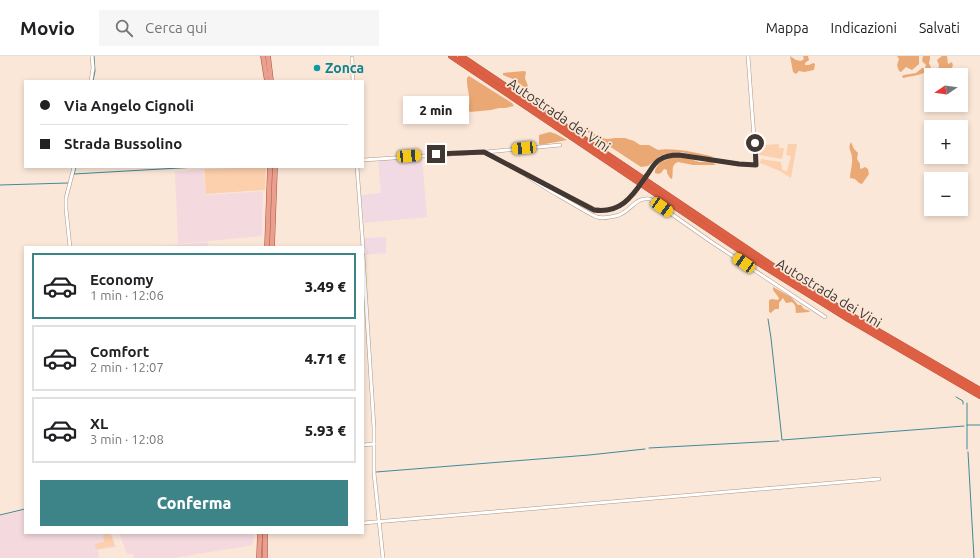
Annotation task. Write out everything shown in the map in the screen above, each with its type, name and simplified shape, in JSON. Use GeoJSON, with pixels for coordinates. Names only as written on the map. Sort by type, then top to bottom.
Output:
{"type":"FeatureCollection","features":[{"type":"Feature","properties":{"kind":"highway","name":"Autostrada dei Vini"},"geometry":{"type":"LineString","coordinates":[[451,56],[757,262],[855,323],[980,396]]}},
{"type":"Feature","properties":{"kind":"highway","name":"Autostrada dei Vini"},"geometry":{"type":"LineString","coordinates":[[461,56],[779,270],[856,318],[980,390]]}},
{"type":"Feature","properties":{"kind":"main road"},"geometry":{"type":"LineString","coordinates":[[263,56],[267,80]]}},
{"type":"Feature","properties":{"kind":"main road"},"geometry":{"type":"LineString","coordinates":[[268,56],[271,80]]}},
{"type":"Feature","properties":{"kind":"main road"},"geometry":{"type":"LineString","coordinates":[[267,246],[270,168]]}},
{"type":"Feature","properties":{"kind":"main road"},"geometry":{"type":"LineString","coordinates":[[272,246],[275,168]]}},
{"type":"Feature","properties":{"kind":"main road"},"geometry":{"type":"LineString","coordinates":[[259,558],[260,534]]}},
{"type":"Feature","properties":{"kind":"main road"},"geometry":{"type":"LineString","coordinates":[[265,534],[265,558]]}},
{"type":"Feature","properties":{"kind":"street"},"geometry":{"type":"LineString","coordinates":[[91,80],[93,68],[92,56]]}},
{"type":"Feature","properties":{"kind":"street"},"geometry":{"type":"LineString","coordinates":[[484,152],[594,210],[605,211],[620,206],[634,194],[659,160],[672,155],[756,165],[748,56]]}},
{"type":"Feature","properties":{"kind":"street"},"geometry":{"type":"LineString","coordinates":[[352,58],[353,80]]}},
{"type":"Feature","properties":{"kind":"street"},"geometry":{"type":"LineString","coordinates":[[364,160],[484,152],[560,145]]}},
{"type":"Feature","properties":{"kind":"street"},"geometry":{"type":"LineString","coordinates":[[70,246],[66,204],[74,168]]}},
{"type":"Feature","properties":{"kind":"street"},"geometry":{"type":"LineString","coordinates":[[357,168],[362,246]]}},
{"type":"Feature","properties":{"kind":"street"},"geometry":{"type":"LineString","coordinates":[[523,173],[553,193],[598,217],[616,216],[623,213],[638,200],[644,198],[650,199],[825,317]]}},
{"type":"Feature","properties":{"kind":"street"},"geometry":{"type":"LineString","coordinates":[[364,272],[374,444],[374,473],[383,558]]}},
{"type":"Feature","properties":{"kind":"street"},"geometry":{"type":"LineString","coordinates":[[364,445],[374,444]]}},
{"type":"Feature","properties":{"kind":"street"},"geometry":{"type":"LineString","coordinates":[[364,523],[879,478]]}},
{"type":"Feature","properties":{"kind":"shaded area"},"geometry":{"type":"Polygon","coordinates":[[[790,56],[801,61],[804,59],[803,56],[808,56],[809,60],[805,63],[805,65],[815,64],[814,70],[804,72],[799,71],[796,74],[793,72],[790,56]]]}},
{"type":"Feature","properties":{"kind":"shaded area"},"geometry":{"type":"Polygon","coordinates":[[[897,56],[919,56],[919,64],[912,70],[906,67],[901,72],[899,71],[897,65],[899,59],[897,56]]]}},
{"type":"Feature","properties":{"kind":"shaded area"},"geometry":{"type":"Polygon","coordinates":[[[923,56],[930,56],[929,63],[931,68],[925,68],[926,65],[922,61],[923,56]]]}},
{"type":"Feature","properties":{"kind":"shaded area"},"geometry":{"type":"Polygon","coordinates":[[[942,56],[947,56],[948,64],[952,62],[953,66],[951,68],[938,68],[937,60],[942,56]]]}},
{"type":"Feature","properties":{"kind":"shaded area"},"geometry":{"type":"Polygon","coordinates":[[[924,68],[924,73],[903,78],[902,76],[916,73],[924,68]]]}},
{"type":"Feature","properties":{"kind":"shaded area"},"geometry":{"type":"Polygon","coordinates":[[[526,72],[525,78],[529,89],[527,90],[515,80],[503,75],[503,73],[526,72]]]}},
{"type":"Feature","properties":{"kind":"shaded area"},"geometry":{"type":"Polygon","coordinates":[[[469,76],[512,103],[514,106],[470,112],[468,109],[469,101],[467,82],[467,78],[469,76]]]}},
{"type":"Feature","properties":{"kind":"shaded area"},"geometry":{"type":"Polygon","coordinates":[[[580,126],[589,130],[598,137],[607,139],[625,138],[640,145],[649,145],[658,150],[664,149],[694,152],[714,157],[704,157],[681,152],[665,154],[660,156],[648,166],[641,167],[580,126]]]}},
{"type":"Feature","properties":{"kind":"shaded area"},"geometry":{"type":"Polygon","coordinates":[[[550,132],[567,140],[540,145],[539,135],[550,132]]]}},
{"type":"Feature","properties":{"kind":"shaded area"},"geometry":{"type":"Polygon","coordinates":[[[851,142],[854,149],[858,153],[857,159],[860,164],[860,168],[865,167],[868,169],[869,174],[862,184],[855,179],[850,178],[852,160],[850,148],[851,142]]]}},
{"type":"Feature","properties":{"kind":"shaded area"},"geometry":{"type":"Polygon","coordinates":[[[779,144],[779,148],[784,148],[782,159],[759,155],[760,145],[779,144]]]}},
{"type":"Feature","properties":{"kind":"shaded area"},"geometry":{"type":"Polygon","coordinates":[[[788,144],[797,144],[791,178],[780,171],[760,163],[761,159],[781,162],[782,170],[787,171],[791,156],[786,155],[788,144]]]}},
{"type":"Feature","properties":{"kind":"shaded area"},"geometry":{"type":"Polygon","coordinates":[[[422,156],[427,217],[364,223],[361,195],[381,193],[378,160],[422,156]]]}},
{"type":"Feature","properties":{"kind":"shaded area"},"geometry":{"type":"Polygon","coordinates":[[[675,157],[685,157],[699,162],[712,162],[716,165],[693,165],[678,162],[673,167],[672,179],[667,173],[667,170],[664,169],[658,174],[655,173],[655,170],[660,162],[675,157]]]}},
{"type":"Feature","properties":{"kind":"shaded area"},"geometry":{"type":"Polygon","coordinates":[[[266,168],[265,190],[206,194],[204,169],[266,168]]]}},
{"type":"Feature","properties":{"kind":"shaded area"},"geometry":{"type":"Polygon","coordinates":[[[203,169],[206,195],[263,191],[262,236],[178,244],[175,172],[203,169]]]}},
{"type":"Feature","properties":{"kind":"shaded area"},"geometry":{"type":"Polygon","coordinates":[[[386,237],[386,253],[365,255],[364,238],[386,237]]]}},
{"type":"Feature","properties":{"kind":"shaded area"},"geometry":{"type":"Polygon","coordinates":[[[208,242],[208,246],[156,246],[208,242]]]}},
{"type":"Feature","properties":{"kind":"shaded area"},"geometry":{"type":"Polygon","coordinates":[[[773,287],[791,297],[804,309],[810,311],[796,313],[794,303],[786,303],[783,298],[779,303],[779,309],[775,309],[771,313],[769,312],[769,300],[778,300],[779,298],[773,290],[773,287]]]}},
{"type":"Feature","properties":{"kind":"shaded area"},"geometry":{"type":"Polygon","coordinates":[[[24,510],[24,534],[111,534],[116,547],[98,550],[99,558],[0,558],[0,516],[24,510]]]}},
{"type":"Feature","properties":{"kind":"shaded area"},"geometry":{"type":"Polygon","coordinates":[[[103,534],[110,534],[115,546],[96,549],[95,544],[104,542],[103,534]]]}},
{"type":"Feature","properties":{"kind":"shaded area"},"geometry":{"type":"Polygon","coordinates":[[[119,534],[254,534],[253,545],[174,558],[132,558],[134,557],[133,554],[127,554],[119,534]]]}},
{"type":"Feature","properties":{"kind":"waterway"},"geometry":{"type":"LineString","coordinates":[[93,80],[95,71],[94,56]]}},
{"type":"Feature","properties":{"kind":"waterway"},"geometry":{"type":"LineString","coordinates":[[74,174],[76,168]]}},
{"type":"Feature","properties":{"kind":"waterway"},"geometry":{"type":"LineString","coordinates":[[74,174],[179,168]]}},
{"type":"Feature","properties":{"kind":"waterway"},"geometry":{"type":"LineString","coordinates":[[0,185],[68,183]]}},
{"type":"Feature","properties":{"kind":"waterway"},"geometry":{"type":"LineString","coordinates":[[768,319],[782,440],[964,426]]}},
{"type":"Feature","properties":{"kind":"waterway"},"geometry":{"type":"LineString","coordinates":[[956,397],[963,401],[963,404]]}},
{"type":"Feature","properties":{"kind":"waterway"},"geometry":{"type":"LineString","coordinates":[[967,403],[967,449]]}},
{"type":"Feature","properties":{"kind":"waterway"},"geometry":{"type":"LineString","coordinates":[[967,425],[980,425]]}},
{"type":"Feature","properties":{"kind":"waterway"},"geometry":{"type":"LineString","coordinates":[[649,448],[779,441]]}},
{"type":"Feature","properties":{"kind":"waterway"},"geometry":{"type":"LineString","coordinates":[[376,472],[589,455],[645,449]]}},
{"type":"Feature","properties":{"kind":"waterway"},"geometry":{"type":"LineString","coordinates":[[968,452],[974,558]]}},
{"type":"Feature","properties":{"kind":"waterway"},"geometry":{"type":"LineString","coordinates":[[0,515],[24,509]]}},
{"type":"Feature","properties":{"kind":"place","name":"Zonca"},"geometry":{"type":"Point","coordinates":[317,68]}},
{"type":"Feature","properties":{"kind":"route"},"geometry":{"type":"LineString","coordinates":[[436,154],[468,152],[488,153],[594,210],[605,211],[620,206],[634,194],[659,160],[672,155],[679,155],[756,165],[755,143]]}}]}
